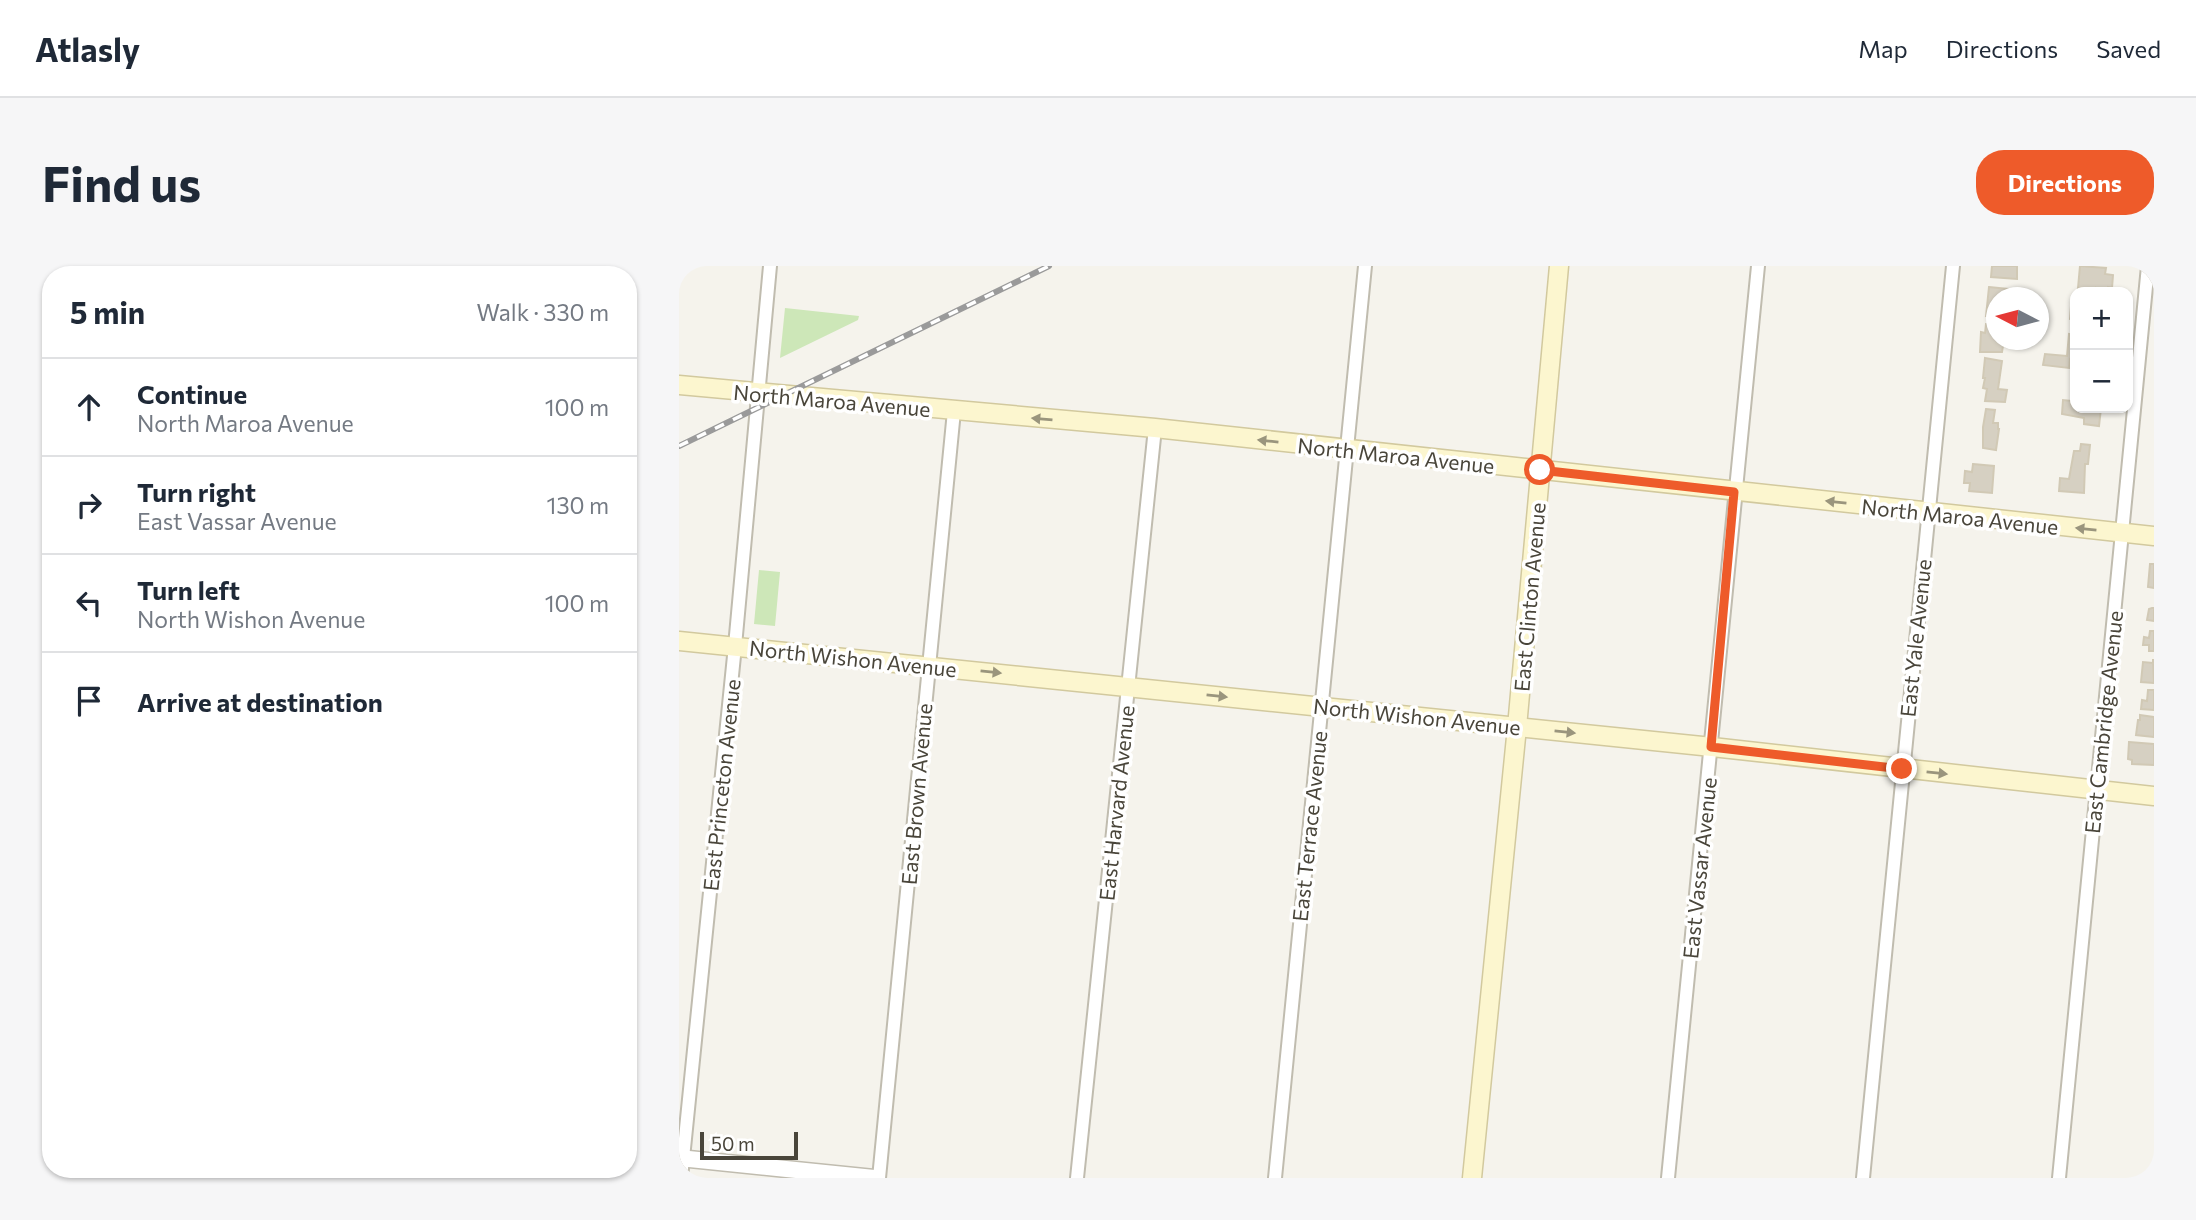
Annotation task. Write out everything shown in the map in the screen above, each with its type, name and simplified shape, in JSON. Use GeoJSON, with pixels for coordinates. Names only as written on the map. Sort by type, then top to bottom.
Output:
{"type":"FeatureCollection","features":[{"type":"Feature","properties":{"kind":"main road","name":"East Clinton Avenue"},"geometry":{"type":"LineString","coordinates":[[1472,1178],[1559,266]]}},
{"type":"Feature","properties":{"kind":"main road","name":"North Maroa Avenue"},"geometry":{"type":"LineString","coordinates":[[679,385],[1155,428],[2154,536]]}},
{"type":"Feature","properties":{"kind":"main road","name":"North Wishon Avenue"},"geometry":{"type":"LineString","coordinates":[[679,641],[1711,747],[2154,796]]}},
{"type":"Feature","properties":{"kind":"street","name":"East Princeton Avenue"},"geometry":{"type":"LineString","coordinates":[[681,1178],[770,266]]}},
{"type":"Feature","properties":{"kind":"street","name":"East Terrace Avenue"},"geometry":{"type":"LineString","coordinates":[[1275,1178],[1365,266]]}},
{"type":"Feature","properties":{"kind":"street","name":"East Vassar Avenue"},"geometry":{"type":"LineString","coordinates":[[1668,1178],[1758,266]]}},
{"type":"Feature","properties":{"kind":"street","name":"East Yale Avenue"},"geometry":{"type":"LineString","coordinates":[[1863,1178],[1953,266]]}},
{"type":"Feature","properties":{"kind":"street","name":"East Cambridge Avenue"},"geometry":{"type":"LineString","coordinates":[[2059,1178],[2148,266]]}},
{"type":"Feature","properties":{"kind":"street","name":"East Brown Avenue"},"geometry":{"type":"LineString","coordinates":[[879,1178],[954,411]]}},
{"type":"Feature","properties":{"kind":"street","name":"East Harvard Avenue"},"geometry":{"type":"LineString","coordinates":[[1077,1178],[1155,428]]}},
{"type":"Feature","properties":{"kind":"street"},"geometry":{"type":"LineString","coordinates":[[682,1159],[874,1178]]}},
{"type":"Feature","properties":{"kind":"green space"},"geometry":{"type":"Polygon","coordinates":[[[785,308],[859,316],[858,320],[780,358],[785,308]]]}},
{"type":"Feature","properties":{"kind":"green space"},"geometry":{"type":"Polygon","coordinates":[[[759,570],[780,572],[775,626],[754,624],[759,570]]]}},
{"type":"Feature","properties":{"kind":"building"},"geometry":{"type":"Polygon","coordinates":[[[1992,266],[2017,266],[2017,279],[1991,277],[1992,266]]]}},
{"type":"Feature","properties":{"kind":"building"},"geometry":{"type":"Polygon","coordinates":[[[2080,266],[2106,268],[2105,274],[2113,275],[2112,287],[2078,287],[2080,266]]]}},
{"type":"Feature","properties":{"kind":"building"},"geometry":{"type":"Polygon","coordinates":[[[1986,324],[1986,350],[2002,352],[1980,352],[1981,332],[1985,333],[1986,324]]]}},
{"type":"Feature","properties":{"kind":"building"},"geometry":{"type":"Polygon","coordinates":[[[2069,334],[2069,368],[2043,365],[2045,354],[2067,356],[2069,334]]]}},
{"type":"Feature","properties":{"kind":"building"},"geometry":{"type":"Polygon","coordinates":[[[1985,358],[2002,361],[1998,389],[2007,390],[2005,402],[1985,401],[1985,358]]]}},
{"type":"Feature","properties":{"kind":"building"},"geometry":{"type":"Polygon","coordinates":[[[2063,400],[2070,401],[2070,413],[2100,413],[2099,426],[2084,424],[2084,418],[2062,414],[2063,400]]]}},
{"type":"Feature","properties":{"kind":"building"},"geometry":{"type":"Polygon","coordinates":[[[1986,409],[1995,410],[1993,423],[1998,423],[1999,429],[1996,450],[1983,448],[1986,409]]]}},
{"type":"Feature","properties":{"kind":"building"},"geometry":{"type":"Polygon","coordinates":[[[2081,444],[2090,445],[2088,464],[2085,464],[2084,493],[2059,491],[2060,478],[2069,479],[2074,451],[2080,451],[2081,444]]]}},
{"type":"Feature","properties":{"kind":"building"},"geometry":{"type":"Polygon","coordinates":[[[1973,464],[1994,466],[1992,493],[1969,491],[1970,483],[1964,483],[1965,471],[1972,472],[1973,464]]]}},
{"type":"Feature","properties":{"kind":"building"},"geometry":{"type":"Polygon","coordinates":[[[2150,564],[2154,564],[2154,588],[2148,587],[2150,564]]]}},
{"type":"Feature","properties":{"kind":"building"},"geometry":{"type":"Polygon","coordinates":[[[2154,608],[2154,621],[2147,620],[2149,609],[2154,608]]]}},
{"type":"Feature","properties":{"kind":"building"},"geometry":{"type":"Polygon","coordinates":[[[2150,631],[2154,631],[2154,651],[2149,651],[2149,645],[2143,645],[2144,637],[2149,638],[2150,631]]]}},
{"type":"Feature","properties":{"kind":"building"},"geometry":{"type":"Polygon","coordinates":[[[2153,659],[2154,683],[2141,682],[2143,662],[2153,663],[2153,659]]]}},
{"type":"Feature","properties":{"kind":"building"},"geometry":{"type":"Polygon","coordinates":[[[2148,690],[2154,690],[2154,710],[2141,709],[2142,700],[2147,701],[2148,690]]]}},
{"type":"Feature","properties":{"kind":"building"},"geometry":{"type":"Polygon","coordinates":[[[2140,715],[2154,717],[2154,737],[2136,735],[2140,715]]]}},
{"type":"Feature","properties":{"kind":"building"},"geometry":{"type":"Polygon","coordinates":[[[2129,742],[2154,744],[2154,765],[2132,764],[2132,760],[2128,759],[2129,742]]]}},
{"type":"Feature","properties":{"kind":"railway"},"geometry":{"type":"LineString","coordinates":[[679,446],[1049,266]]}},
{"type":"Feature","properties":{"kind":"route"},"geometry":{"type":"LineString","coordinates":[[1540,470],[1734,492],[1711,747],[1902,769]]}}]}
